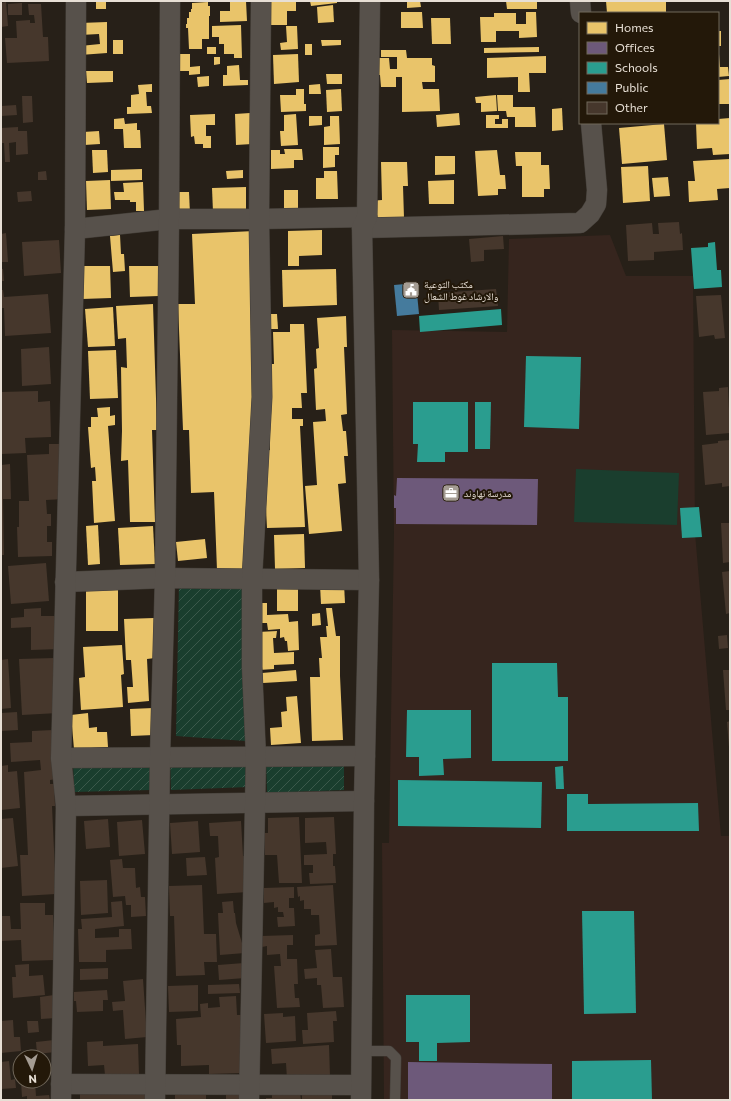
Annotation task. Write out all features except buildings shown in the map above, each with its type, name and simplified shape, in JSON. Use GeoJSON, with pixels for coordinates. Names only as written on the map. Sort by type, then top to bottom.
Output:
{"type":"FeatureCollection","features":[{"type":"Feature","properties":{"kind":"street"},"geometry":{"type":"LineString","coordinates":[[76,1],[75,229],[61,758],[66,806],[61,1092],[249,1093],[360,1093],[369,580],[364,223],[370,1]]}},
{"type":"Feature","properties":{"kind":"street"},"geometry":{"type":"LineString","coordinates":[[155,1092],[160,757],[165,578],[170,1]]}},
{"type":"Feature","properties":{"kind":"street"},"geometry":{"type":"LineString","coordinates":[[249,1093],[256,757],[252,667],[252,579],[262,397],[259,219],[261,1]]}},
{"type":"Feature","properties":{"kind":"street"},"geometry":{"type":"LineString","coordinates":[[580,1],[581,12]]}},
{"type":"Feature","properties":{"kind":"street"},"geometry":{"type":"LineString","coordinates":[[75,229],[169,219],[259,219],[364,223],[580,223],[590,214],[596,204],[597,190],[591,124]]}},
{"type":"Feature","properties":{"kind":"street"},"geometry":{"type":"LineString","coordinates":[[65,582],[165,578],[369,580]]}},
{"type":"Feature","properties":{"kind":"street"},"geometry":{"type":"LineString","coordinates":[[61,758],[365,756]]}},
{"type":"Feature","properties":{"kind":"street"},"geometry":{"type":"LineString","coordinates":[[66,806],[364,801]]}},
{"type":"Feature","properties":{"kind":"lane"},"geometry":{"type":"LineString","coordinates":[[361,1051],[389,1051],[396,1058],[395,1100]]}},
{"type":"Feature","properties":{"kind":"shaded area"},"geometry":{"type":"Polygon","coordinates":[[[610,235],[626,276],[693,276],[695,533],[721,836],[730,836],[730,1100],[384,1100],[382,843],[389,843],[394,533],[392,330],[507,332],[509,239],[610,235]]]}},
{"type":"Feature","properties":{"kind":"green space"},"geometry":{"type":"Polygon","coordinates":[[[576,469],[679,473],[677,525],[574,522],[576,469]]]}},
{"type":"Feature","properties":{"kind":"green space"},"geometry":{"type":"Polygon","coordinates":[[[247,583],[246,741],[176,736],[179,584],[247,583]]]}},
{"type":"Feature","properties":{"kind":"green space"},"geometry":{"type":"Polygon","coordinates":[[[248,757],[249,787],[171,790],[170,759],[248,757]]]}},
{"type":"Feature","properties":{"kind":"green space"},"geometry":{"type":"Polygon","coordinates":[[[150,759],[151,790],[74,792],[73,761],[150,759]]]}},
{"type":"Feature","properties":{"kind":"green space"},"geometry":{"type":"Polygon","coordinates":[[[344,760],[344,790],[267,793],[266,762],[344,760]]]}},
{"type":"Feature","properties":{"kind":"place","name":"مكتب التوعية والارشاد غوط الشعال"},"geometry":{"type":"Point","coordinates":[411,290]}},
{"type":"Feature","properties":{"kind":"place","name":"مدرسة نهاوند"},"geometry":{"type":"Point","coordinates":[451,493]}}]}
